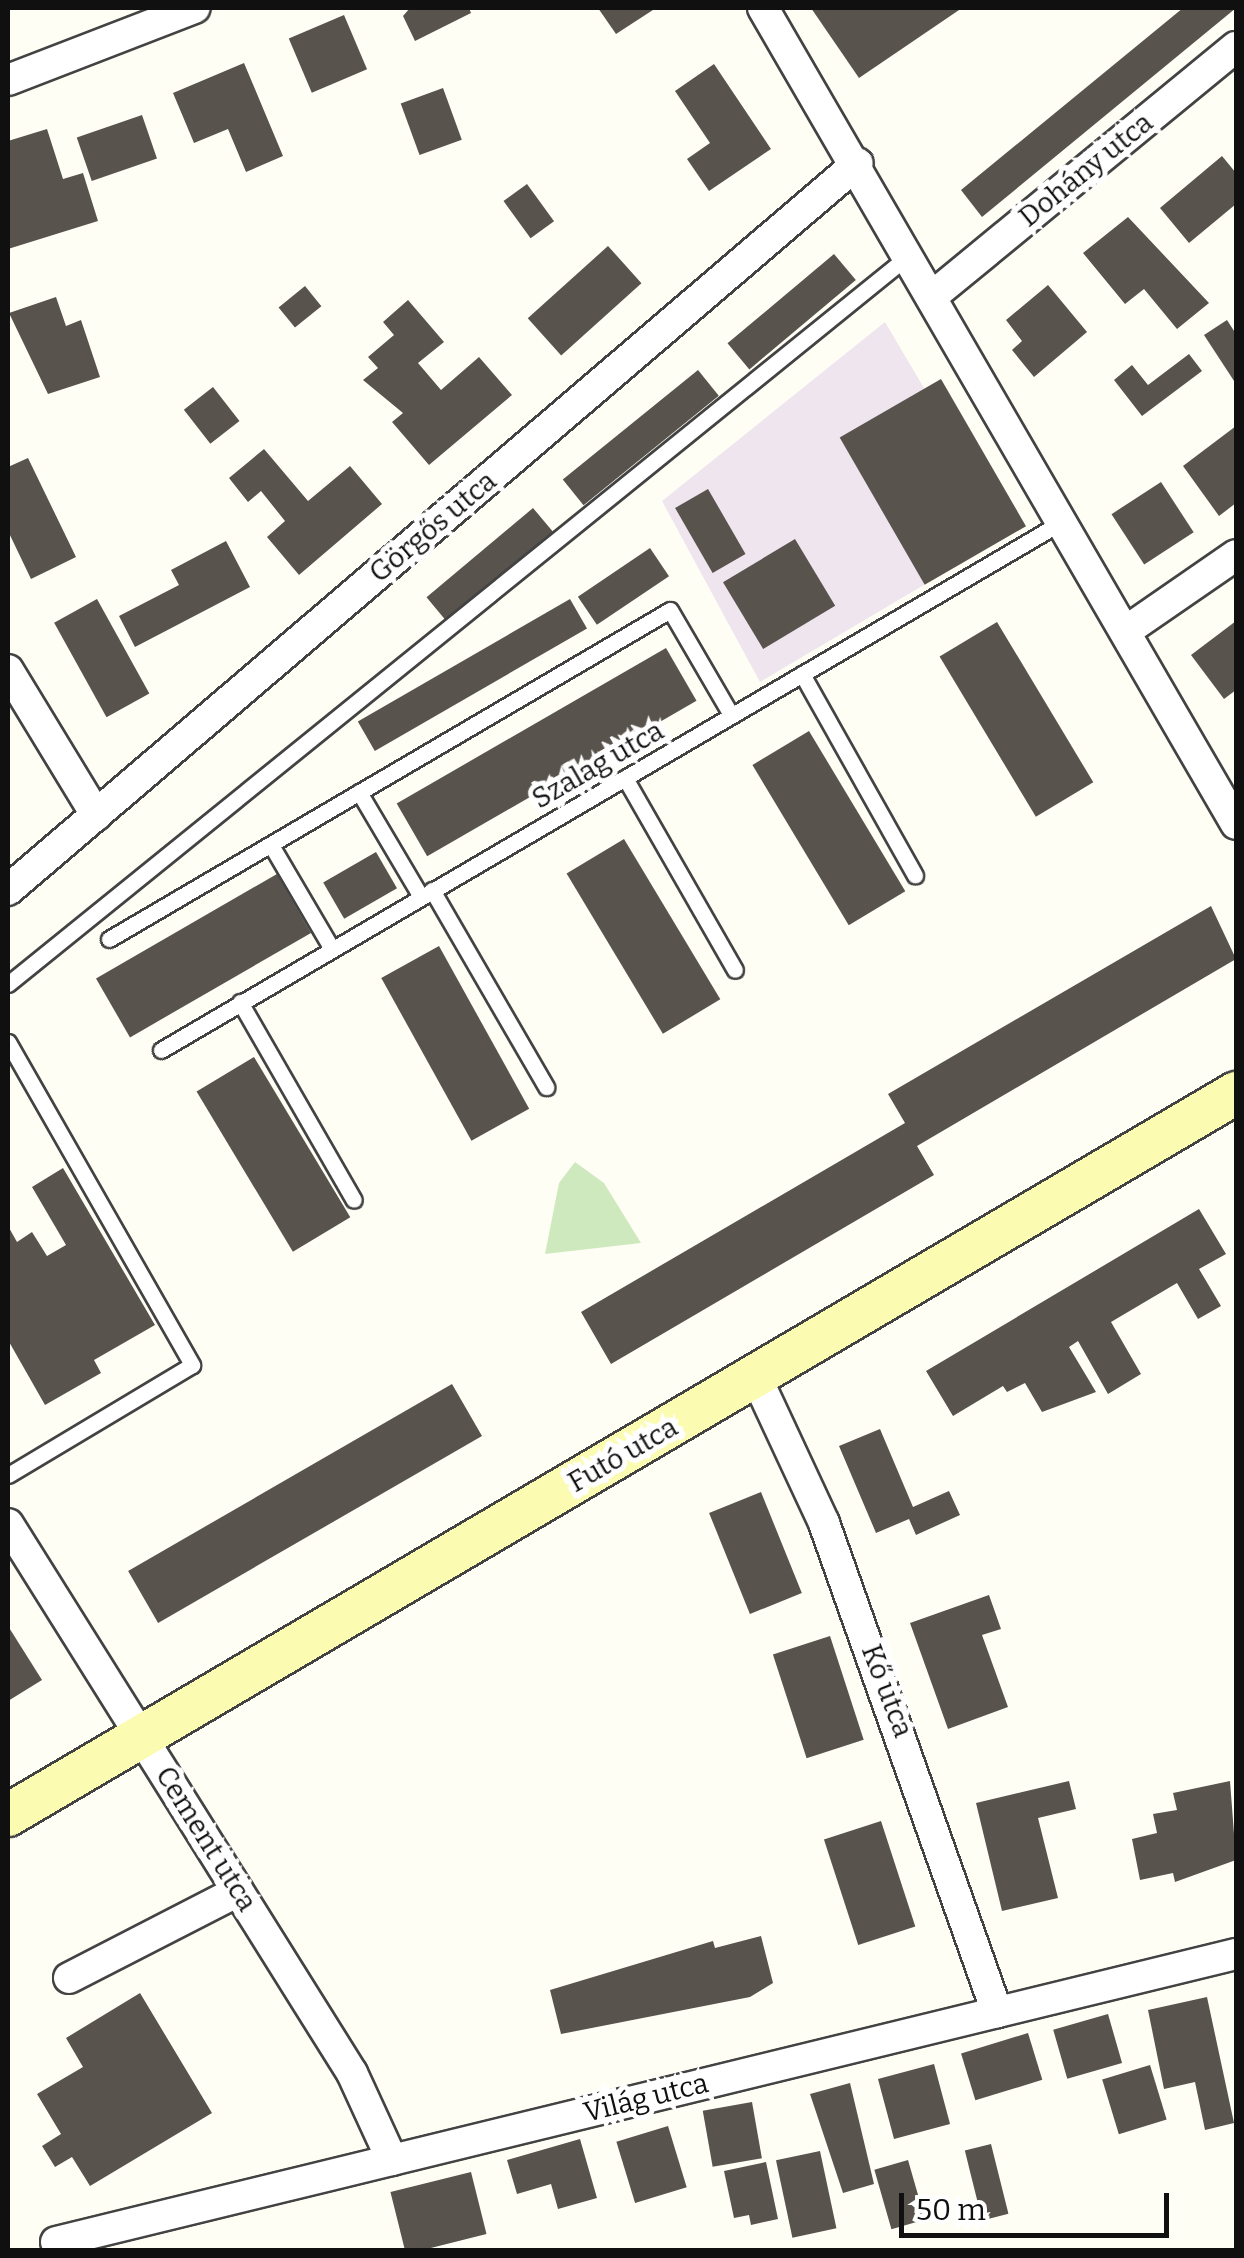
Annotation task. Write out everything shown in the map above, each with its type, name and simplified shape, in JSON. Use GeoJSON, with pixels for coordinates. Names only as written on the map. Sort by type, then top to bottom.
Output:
{"type":"FeatureCollection","features":[{"type":"Feature","properties":{"kind":"main road","name":"Futó utca"},"geometry":{"type":"LineString","coordinates":[[8,1815],[1236,1093]]}},
{"type":"Feature","properties":{"kind":"street"},"geometry":{"type":"LineString","coordinates":[[8,80],[195,8]]}},
{"type":"Feature","properties":{"kind":"street"},"geometry":{"type":"LineString","coordinates":[[763,8],[936,294],[1060,523],[1236,824]]}},
{"type":"Feature","properties":{"kind":"street","name":"Dohány utca"},"geometry":{"type":"LineString","coordinates":[[936,294],[1236,47]]}},
{"type":"Feature","properties":{"kind":"street","name":"Görgős utca"},"geometry":{"type":"LineString","coordinates":[[8,890],[858,164]]}},
{"type":"Feature","properties":{"kind":"street"},"geometry":{"type":"LineString","coordinates":[[1126,631],[1236,555]]}},
{"type":"Feature","properties":{"kind":"street"},"geometry":{"type":"LineString","coordinates":[[8,670],[96,814]]}},
{"type":"Feature","properties":{"kind":"street","name":"Kő utca"},"geometry":{"type":"LineString","coordinates":[[756,1377],[824,1524],[998,2012]]}},
{"type":"Feature","properties":{"kind":"street","name":"Cement utca"},"geometry":{"type":"LineString","coordinates":[[8,1524],[352,2072],[392,2160]]}},
{"type":"Feature","properties":{"kind":"street"},"geometry":{"type":"LineString","coordinates":[[70,1978],[238,1891]]}},
{"type":"Feature","properties":{"kind":"street","name":"Világ utca"},"geometry":{"type":"LineString","coordinates":[[56,2242],[1236,1954]]}},
{"type":"Feature","properties":{"kind":"lane"},"geometry":{"type":"LineString","coordinates":[[8,984],[912,253]]}},
{"type":"Feature","properties":{"kind":"lane","name":"Szalag utca"},"geometry":{"type":"LineString","coordinates":[[160,1050],[1060,523]]}},
{"type":"Feature","properties":{"kind":"lane"},"geometry":{"type":"LineString","coordinates":[[109,939],[670,610],[732,715]]}},
{"type":"Feature","properties":{"kind":"lane"},"geometry":{"type":"LineString","coordinates":[[802,674],[914,874]]}},
{"type":"Feature","properties":{"kind":"lane"},"geometry":{"type":"LineString","coordinates":[[625,778],[735,970]]}},
{"type":"Feature","properties":{"kind":"lane"},"geometry":{"type":"LineString","coordinates":[[360,792],[546,1087]]}},
{"type":"Feature","properties":{"kind":"lane"},"geometry":{"type":"LineString","coordinates":[[271,845],[332,949]]}},
{"type":"Feature","properties":{"kind":"lane"},"geometry":{"type":"LineString","coordinates":[[240,1002],[354,1200]]}},
{"type":"Feature","properties":{"kind":"lane"},"geometry":{"type":"LineString","coordinates":[[8,1042],[192,1366],[8,1475]]}},
{"type":"Feature","properties":{"kind":"shaded area"},"geometry":{"type":"Polygon","coordinates":[[[885,322],[1010,534],[760,682],[662,501],[885,322]]]}},
{"type":"Feature","properties":{"kind":"green space"},"geometry":{"type":"Polygon","coordinates":[[[575,1162],[604,1183],[641,1243],[545,1254],[559,1183],[575,1162]]]}},
{"type":"Feature","properties":{"kind":"building"},"geometry":{"type":"Polygon","coordinates":[[[410,8],[469,8],[471,13],[415,41],[403,16],[410,8]]]}},
{"type":"Feature","properties":{"kind":"building"},"geometry":{"type":"Polygon","coordinates":[[[598,8],[656,8],[616,34],[598,8]]]}},
{"type":"Feature","properties":{"kind":"building"},"geometry":{"type":"Polygon","coordinates":[[[811,8],[962,8],[859,78],[811,8]]]}},
{"type":"Feature","properties":{"kind":"building"},"geometry":{"type":"Polygon","coordinates":[[[1183,8],[1236,8],[982,217],[961,190],[1183,8]]]}},
{"type":"Feature","properties":{"kind":"building"},"geometry":{"type":"Polygon","coordinates":[[[344,15],[367,69],[312,93],[289,38],[344,15]]]}},
{"type":"Feature","properties":{"kind":"building"},"geometry":{"type":"Polygon","coordinates":[[[244,63],[283,156],[246,172],[228,129],[194,143],[173,93],[244,63]]]}},
{"type":"Feature","properties":{"kind":"building"},"geometry":{"type":"Polygon","coordinates":[[[714,64],[771,149],[709,191],[687,159],[710,143],[675,91],[714,64]]]}},
{"type":"Feature","properties":{"kind":"building"},"geometry":{"type":"Polygon","coordinates":[[[443,88],[462,140],[420,155],[401,103],[443,88]]]}},
{"type":"Feature","properties":{"kind":"building"},"geometry":{"type":"Polygon","coordinates":[[[142,115],[157,158],[92,181],[77,137],[142,115]]]}},
{"type":"Feature","properties":{"kind":"building"},"geometry":{"type":"Polygon","coordinates":[[[47,129],[63,179],[83,173],[98,221],[8,249],[8,141],[47,129]]]}},
{"type":"Feature","properties":{"kind":"building"},"geometry":{"type":"Polygon","coordinates":[[[1222,156],[1236,173],[1236,204],[1189,243],[1160,208],[1222,156]]]}},
{"type":"Feature","properties":{"kind":"building"},"geometry":{"type":"Polygon","coordinates":[[[527,184],[554,221],[531,238],[504,201],[527,184]]]}},
{"type":"Feature","properties":{"kind":"building"},"geometry":{"type":"Polygon","coordinates":[[[1128,217],[1209,303],[1177,329],[1144,289],[1125,304],[1083,253],[1128,217]]]}},
{"type":"Feature","properties":{"kind":"building"},"geometry":{"type":"Polygon","coordinates":[[[608,246],[641,283],[561,355],[528,318],[608,246]]]}},
{"type":"Feature","properties":{"kind":"building"},"geometry":{"type":"Polygon","coordinates":[[[834,254],[856,280],[749,369],[728,343],[834,254]]]}},
{"type":"Feature","properties":{"kind":"building"},"geometry":{"type":"Polygon","coordinates":[[[1048,285],[1087,332],[1034,377],[1012,350],[1022,341],[1006,320],[1048,285]]]}},
{"type":"Feature","properties":{"kind":"building"},"geometry":{"type":"Polygon","coordinates":[[[305,286],[321,306],[295,328],[279,307],[305,286]]]}},
{"type":"Feature","properties":{"kind":"building"},"geometry":{"type":"Polygon","coordinates":[[[56,297],[66,326],[81,320],[100,377],[48,394],[9,313],[56,297]]]}},
{"type":"Feature","properties":{"kind":"building"},"geometry":{"type":"Polygon","coordinates":[[[408,300],[444,342],[418,363],[441,390],[479,357],[512,395],[429,465],[392,422],[403,413],[363,380],[378,368],[368,357],[394,335],[383,322],[408,300]]]}},
{"type":"Feature","properties":{"kind":"building"},"geometry":{"type":"Polygon","coordinates":[[[1227,320],[1236,334],[1236,384],[1204,335],[1227,320]]]}},
{"type":"Feature","properties":{"kind":"building"},"geometry":{"type":"Polygon","coordinates":[[[1189,354],[1202,371],[1142,416],[1114,380],[1132,365],[1148,385],[1189,354]]]}},
{"type":"Feature","properties":{"kind":"building"},"geometry":{"type":"Polygon","coordinates":[[[698,370],[719,396],[584,505],[563,480],[698,370]]]}},
{"type":"Feature","properties":{"kind":"building"},"geometry":{"type":"Polygon","coordinates":[[[941,379],[1026,526],[925,585],[840,438],[941,379]]]}},
{"type":"Feature","properties":{"kind":"building"},"geometry":{"type":"Polygon","coordinates":[[[213,387],[239,421],[210,444],[184,410],[213,387]]]}},
{"type":"Feature","properties":{"kind":"building"},"geometry":{"type":"Polygon","coordinates":[[[1236,426],[1236,503],[1219,516],[1183,466],[1236,426]]]}},
{"type":"Feature","properties":{"kind":"building"},"geometry":{"type":"Polygon","coordinates":[[[264,449],[308,501],[350,466],[382,504],[299,575],[267,537],[285,521],[261,491],[248,502],[229,478],[264,449]]]}},
{"type":"Feature","properties":{"kind":"building"},"geometry":{"type":"Polygon","coordinates":[[[28,458],[76,557],[31,579],[8,531],[8,467],[28,458]]]}},
{"type":"Feature","properties":{"kind":"building"},"geometry":{"type":"Polygon","coordinates":[[[1161,482],[1194,532],[1144,564],[1112,514],[1161,482]]]}},
{"type":"Feature","properties":{"kind":"building"},"geometry":{"type":"Polygon","coordinates":[[[708,489],[746,554],[713,573],[675,508],[708,489]]]}},
{"type":"Feature","properties":{"kind":"building"},"geometry":{"type":"Polygon","coordinates":[[[533,508],[555,534],[448,623],[427,597],[533,508]]]}},
{"type":"Feature","properties":{"kind":"building"},"geometry":{"type":"Polygon","coordinates":[[[795,539],[835,606],[763,649],[723,582],[795,539]]]}},
{"type":"Feature","properties":{"kind":"building"},"geometry":{"type":"Polygon","coordinates":[[[226,541],[250,587],[135,647],[119,616],[179,585],[171,570],[226,541]]]}},
{"type":"Feature","properties":{"kind":"building"},"geometry":{"type":"Polygon","coordinates":[[[650,548],[669,576],[597,625],[578,597],[650,548]]]}},
{"type":"Feature","properties":{"kind":"building"},"geometry":{"type":"Polygon","coordinates":[[[97,599],[149,693],[107,717],[54,623],[97,599]]]}},
{"type":"Feature","properties":{"kind":"building"},"geometry":{"type":"Polygon","coordinates":[[[570,599],[587,628],[375,751],[358,722],[570,599]]]}},
{"type":"Feature","properties":{"kind":"building"},"geometry":{"type":"Polygon","coordinates":[[[1236,621],[1236,690],[1224,699],[1191,655],[1236,621]]]}},
{"type":"Feature","properties":{"kind":"building"},"geometry":{"type":"Polygon","coordinates":[[[997,622],[1093,782],[1036,817],[940,657],[997,622]]]}},
{"type":"Feature","properties":{"kind":"building"},"geometry":{"type":"Polygon","coordinates":[[[666,648],[696,701],[427,856],[397,804],[666,648]]]}},
{"type":"Feature","properties":{"kind":"building"},"geometry":{"type":"Polygon","coordinates":[[[809,731],[905,891],[849,925],[752,765],[809,731]]]}},
{"type":"Feature","properties":{"kind":"building"},"geometry":{"type":"Polygon","coordinates":[[[624,839],[720,999],[663,1034],[567,874],[624,839]]]}},
{"type":"Feature","properties":{"kind":"building"},"geometry":{"type":"Polygon","coordinates":[[[376,852],[397,888],[344,919],[323,883],[376,852]]]}},
{"type":"Feature","properties":{"kind":"building"},"geometry":{"type":"Polygon","coordinates":[[[277,874],[311,933],[130,1037],[96,978],[277,874]]]}},
{"type":"Feature","properties":{"kind":"building"},"geometry":{"type":"Polygon","coordinates":[[[1211,906],[1236,959],[917,1146],[934,1175],[611,1364],[581,1312],[905,1123],[888,1094],[1211,906]]]}},
{"type":"Feature","properties":{"kind":"building"},"geometry":{"type":"Polygon","coordinates":[[[439,946],[529,1109],[471,1141],[381,978],[439,946]]]}},
{"type":"Feature","properties":{"kind":"building"},"geometry":{"type":"Polygon","coordinates":[[[254,1057],[350,1217],[293,1252],[197,1092],[254,1057]]]}},
{"type":"Feature","properties":{"kind":"building"},"geometry":{"type":"Polygon","coordinates":[[[63,1168],[155,1325],[94,1360],[101,1373],[45,1405],[8,1340],[8,1226],[17,1242],[32,1232],[47,1256],[66,1245],[32,1187],[63,1168]]]}},
{"type":"Feature","properties":{"kind":"building"},"geometry":{"type":"Polygon","coordinates":[[[1199,1209],[1226,1254],[1199,1269],[1221,1306],[1198,1319],[1177,1283],[1111,1322],[1141,1374],[1108,1394],[1078,1341],[1069,1347],[1096,1392],[1042,1412],[1025,1383],[1007,1392],[1003,1386],[953,1416],[926,1371],[1199,1209]]]}},
{"type":"Feature","properties":{"kind":"building"},"geometry":{"type":"Polygon","coordinates":[[[452,1384],[482,1436],[158,1623],[128,1571],[452,1384]]]}},
{"type":"Feature","properties":{"kind":"building"},"geometry":{"type":"Polygon","coordinates":[[[880,1429],[913,1507],[949,1491],[960,1515],[916,1535],[909,1519],[876,1533],[839,1446],[880,1429]]]}},
{"type":"Feature","properties":{"kind":"building"},"geometry":{"type":"Polygon","coordinates":[[[761,1492],[802,1593],[750,1614],[709,1513],[761,1492]]]}},
{"type":"Feature","properties":{"kind":"building"},"geometry":{"type":"Polygon","coordinates":[[[989,1595],[1001,1629],[982,1635],[1008,1707],[948,1729],[910,1623],[989,1595]]]}},
{"type":"Feature","properties":{"kind":"building"},"geometry":{"type":"Polygon","coordinates":[[[8,1626],[42,1680],[8,1701],[8,1626]]]}},
{"type":"Feature","properties":{"kind":"building"},"geometry":{"type":"Polygon","coordinates":[[[830,1636],[864,1740],[807,1758],[773,1655],[830,1636]]]}},
{"type":"Feature","properties":{"kind":"building"},"geometry":{"type":"Polygon","coordinates":[[[1069,1781],[1076,1809],[1038,1818],[1058,1898],[1002,1911],[976,1803],[1069,1781]]]}},
{"type":"Feature","properties":{"kind":"building"},"geometry":{"type":"Polygon","coordinates":[[[1230,1781],[1236,1860],[1175,1882],[1173,1873],[1140,1880],[1132,1839],[1157,1833],[1153,1814],[1177,1810],[1173,1793],[1230,1781]]]}},
{"type":"Feature","properties":{"kind":"building"},"geometry":{"type":"Polygon","coordinates":[[[881,1821],[915,1927],[858,1945],[824,1840],[881,1821]]]}},
{"type":"Feature","properties":{"kind":"building"},"geometry":{"type":"Polygon","coordinates":[[[761,1936],[773,1983],[750,1997],[561,2034],[550,1990],[713,1941],[715,1948],[761,1936]]]}},
{"type":"Feature","properties":{"kind":"building"},"geometry":{"type":"Polygon","coordinates":[[[140,1993],[212,2113],[90,2186],[72,2157],[55,2167],[42,2146],[61,2134],[37,2094],[83,2067],[66,2038],[140,1993]]]}},
{"type":"Feature","properties":{"kind":"building"},"geometry":{"type":"Polygon","coordinates":[[[1207,1997],[1234,2123],[1205,2130],[1195,2082],[1164,2089],[1148,2010],[1207,1997]]]}},
{"type":"Feature","properties":{"kind":"building"},"geometry":{"type":"Polygon","coordinates":[[[1108,2014],[1122,2063],[1067,2079],[1053,2030],[1108,2014]]]}},
{"type":"Feature","properties":{"kind":"building"},"geometry":{"type":"Polygon","coordinates":[[[1028,2033],[1042,2080],[975,2100],[961,2053],[1028,2033]]]}},
{"type":"Feature","properties":{"kind":"building"},"geometry":{"type":"Polygon","coordinates":[[[934,2064],[950,2124],[894,2139],[878,2079],[934,2064]]]}},
{"type":"Feature","properties":{"kind":"building"},"geometry":{"type":"Polygon","coordinates":[[[1150,2065],[1167,2120],[1119,2134],[1102,2080],[1150,2065]]]}},
{"type":"Feature","properties":{"kind":"building"},"geometry":{"type":"Polygon","coordinates":[[[850,2083],[874,2184],[843,2193],[810,2094],[850,2083]]]}},
{"type":"Feature","properties":{"kind":"building"},"geometry":{"type":"Polygon","coordinates":[[[752,2102],[762,2158],[713,2167],[703,2111],[752,2102]]]}},
{"type":"Feature","properties":{"kind":"building"},"geometry":{"type":"Polygon","coordinates":[[[668,2126],[687,2187],[635,2203],[616,2142],[668,2126]]]}},
{"type":"Feature","properties":{"kind":"building"},"geometry":{"type":"Polygon","coordinates":[[[580,2139],[597,2198],[558,2209],[551,2184],[517,2194],[507,2160],[580,2139]]]}},
{"type":"Feature","properties":{"kind":"building"},"geometry":{"type":"Polygon","coordinates":[[[991,2144],[1008,2214],[982,2220],[965,2151],[991,2144]]]}},
{"type":"Feature","properties":{"kind":"building"},"geometry":{"type":"Polygon","coordinates":[[[820,2151],[836,2228],[792,2238],[776,2160],[820,2151]]]}},
{"type":"Feature","properties":{"kind":"building"},"geometry":{"type":"Polygon","coordinates":[[[908,2160],[925,2220],[891,2229],[874,2170],[908,2160]]]}},
{"type":"Feature","properties":{"kind":"building"},"geometry":{"type":"Polygon","coordinates":[[[766,2162],[778,2219],[751,2225],[749,2215],[734,2218],[724,2171],[766,2162]]]}},
{"type":"Feature","properties":{"kind":"building"},"geometry":{"type":"Polygon","coordinates":[[[471,2172],[486,2234],[423,2250],[405,2250],[390,2192],[471,2172]]]}}]}
